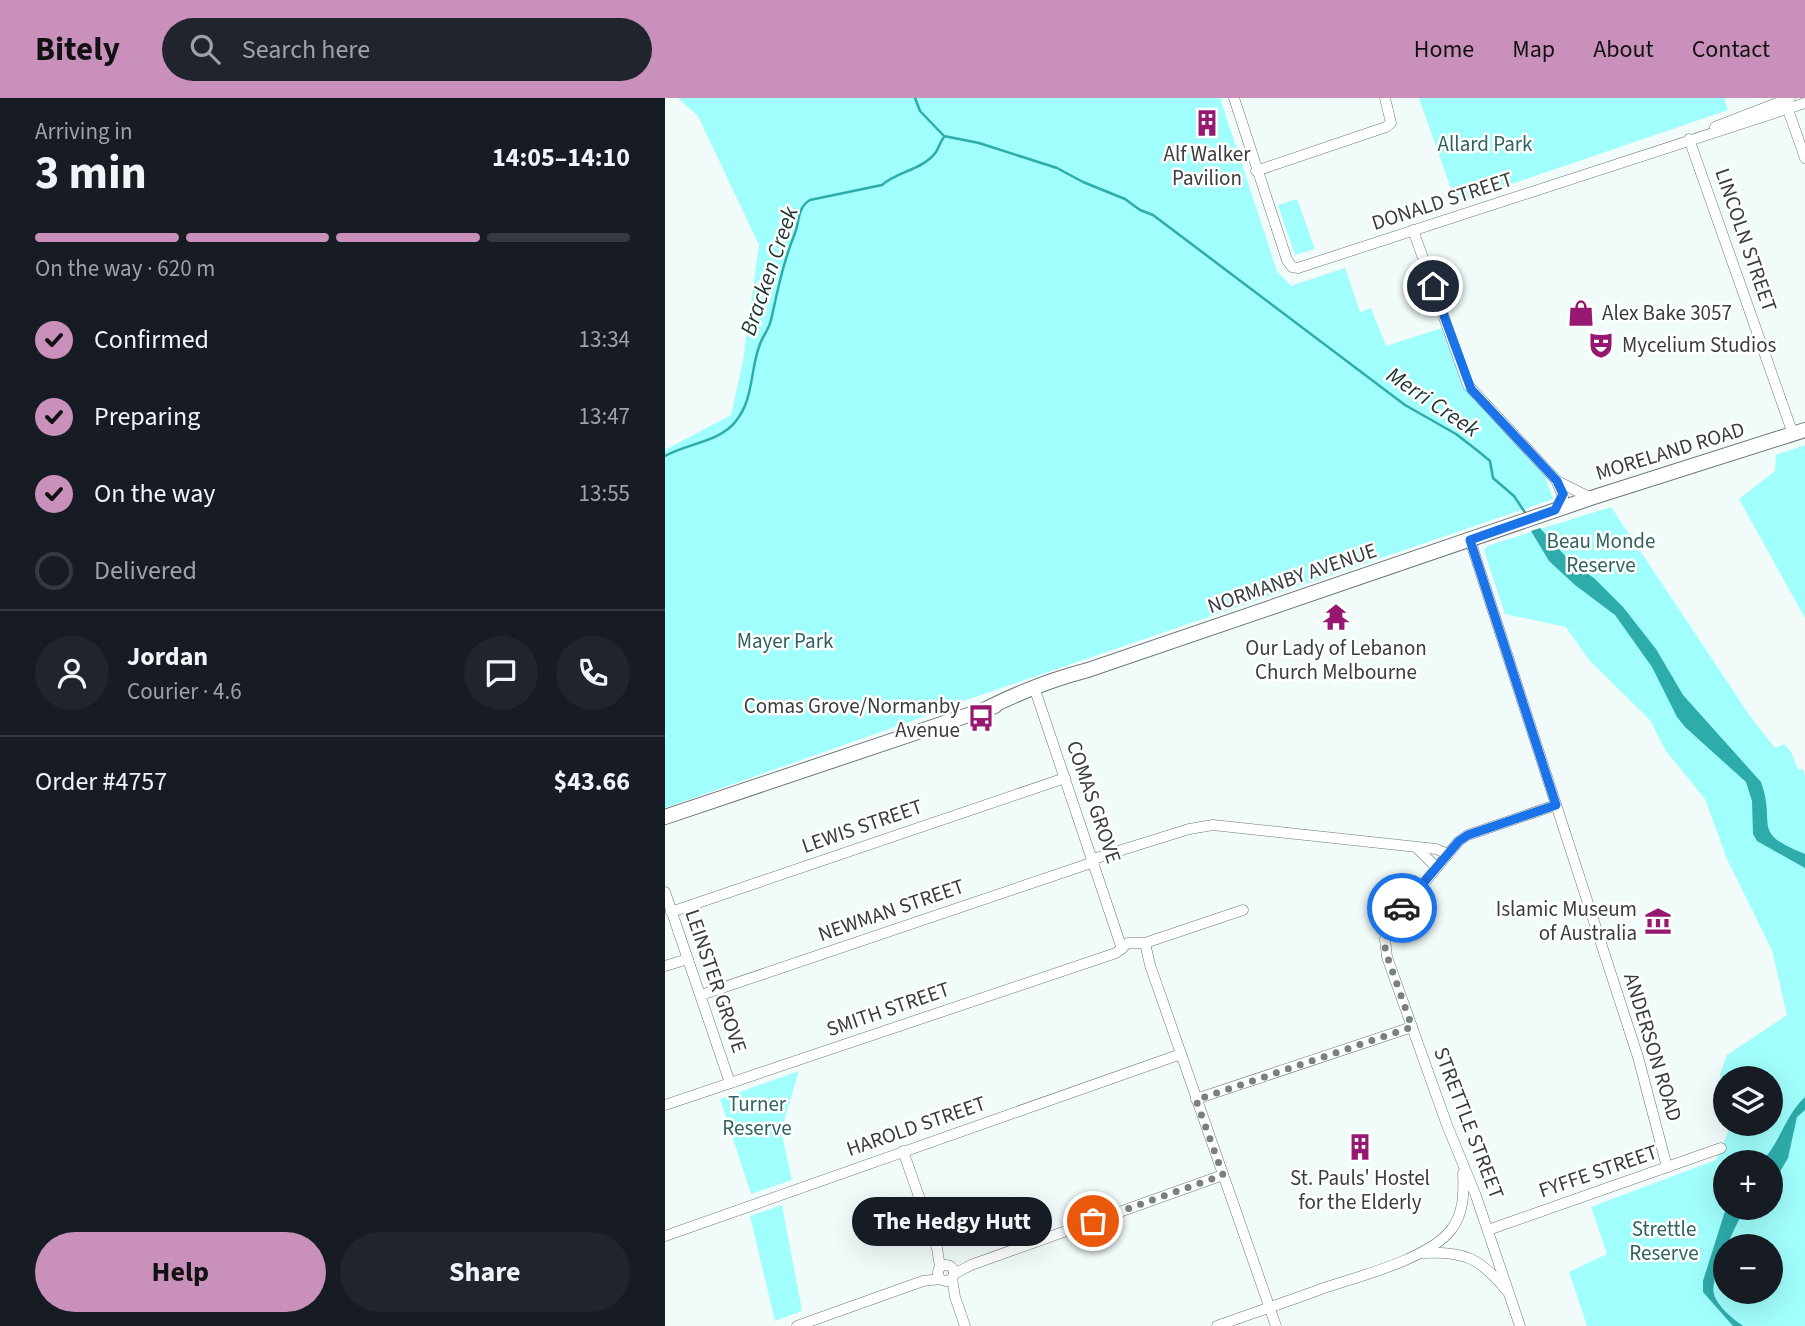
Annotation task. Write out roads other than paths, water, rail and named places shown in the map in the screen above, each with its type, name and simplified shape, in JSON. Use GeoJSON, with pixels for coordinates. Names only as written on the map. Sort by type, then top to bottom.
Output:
{"type":"FeatureCollection","features":[{"type":"Feature","properties":{"kind":"main road","name":"MORELAND ROAD"},"geometry":{"type":"LineString","coordinates":[[1509,527],[1799,432]]}},
{"type":"Feature","properties":{"kind":"main road","name":"NORMANBY AVENUE"},"geometry":{"type":"LineString","coordinates":[[665,817],[1509,527]]}},
{"type":"Feature","properties":{"kind":"street"},"geometry":{"type":"LineString","coordinates":[[1234,98],[1256,171],[1386,127],[1391,123],[1392,117],[1385,98]]}},
{"type":"Feature","properties":{"kind":"street"},"geometry":{"type":"LineString","coordinates":[[1787,102],[1805,158]]}},
{"type":"Feature","properties":{"kind":"street","name":"DONALD STREET"},"geometry":{"type":"LineString","coordinates":[[1256,171],[1287,262],[1292,267],[1302,268],[1689,139],[1737,117],[1787,102],[1805,103]]}},
{"type":"Feature","properties":{"kind":"street","name":"LINCOLN STREET"},"geometry":{"type":"LineString","coordinates":[[1689,139],[1799,432]]}},
{"type":"Feature","properties":{"kind":"street"},"geometry":{"type":"LineString","coordinates":[[1413,230],[1468,384],[1557,481],[1570,490],[1591,498]]}},
{"type":"Feature","properties":{"kind":"street"},"geometry":{"type":"LineString","coordinates":[[1553,511],[1563,497],[1557,481]]}},
{"type":"Feature","properties":{"kind":"street","name":"ANDERSON ROAD"},"geometry":{"type":"LineString","coordinates":[[1470,540],[1638,1058],[1667,1167]]}},
{"type":"Feature","properties":{"kind":"street","name":"COMAS GROVE"},"geometry":{"type":"LineString","coordinates":[[1035,690],[1117,929],[1119,943],[1125,946]]}},
{"type":"Feature","properties":{"kind":"street","name":"LEWIS STREET"},"geometry":{"type":"LineString","coordinates":[[671,912],[1065,778]]}},
{"type":"Feature","properties":{"kind":"street"},"geometry":{"type":"LineString","coordinates":[[1417,848],[1436,867],[1459,841],[1468,835],[1556,805]]}},
{"type":"Feature","properties":{"kind":"street","name":"NEWMAN STREET"},"geometry":{"type":"LineString","coordinates":[[701,995],[1189,829],[1213,825],[1436,849],[1448,854]]}},
{"type":"Feature","properties":{"kind":"street","name":"STRETTLE STREET"},"geometry":{"type":"LineString","coordinates":[[1436,867],[1391,923],[1385,939],[1387,957],[1488,1230],[1520,1326]]}},
{"type":"Feature","properties":{"kind":"street","name":"LEINSTER GROVE"},"geometry":{"type":"LineString","coordinates":[[665,892],[730,1083]]}},
{"type":"Feature","properties":{"kind":"street","name":"SMITH STREET"},"geometry":{"type":"LineString","coordinates":[[665,1105],[1125,946],[1142,947],[1243,909]]}},
{"type":"Feature","properties":{"kind":"street"},"geometry":{"type":"LineString","coordinates":[[1142,947],[1276,1326]]}},
{"type":"Feature","properties":{"kind":"street"},"geometry":{"type":"LineString","coordinates":[[665,967],[688,958]]}},
{"type":"Feature","properties":{"kind":"street"},"geometry":{"type":"LineString","coordinates":[[1196,1100],[1412,1027]]}},
{"type":"Feature","properties":{"kind":"street","name":"HAROLD STREET"},"geometry":{"type":"LineString","coordinates":[[665,1236],[1181,1054]]}},
{"type":"Feature","properties":{"kind":"street","name":"FYFFE STREET"},"geometry":{"type":"LineString","coordinates":[[1488,1230],[1721,1148]]}},
{"type":"Feature","properties":{"kind":"street"},"geometry":{"type":"LineString","coordinates":[[904,1151],[965,1326]]}},
{"type":"Feature","properties":{"kind":"street"},"geometry":{"type":"LineString","coordinates":[[1217,1326],[1420,1253],[1447,1235],[1458,1218],[1464,1195],[1462,1165]]}},
{"type":"Feature","properties":{"kind":"street"},"geometry":{"type":"LineString","coordinates":[[797,1326],[1223,1175]]}},
{"type":"Feature","properties":{"kind":"street"},"geometry":{"type":"LineString","coordinates":[[1420,1253],[1457,1253],[1476,1260],[1510,1295]]}},
{"type":"Feature","properties":{"kind":"waterway","name":"Merri Creek"},"geometry":{"type":"LineString","coordinates":[[915,98],[920,111],[944,136],[979,143],[1057,168],[1153,215],[1405,405],[1456,434],[1478,451],[1490,461],[1493,478],[1514,496],[1526,514]]}},
{"type":"Feature","properties":{"kind":"waterway","name":"Bracken Creek"},"geometry":{"type":"LineString","coordinates":[[665,456],[721,434],[742,412],[749,394],[757,354],[770,323],[784,266],[806,203],[882,185],[931,158],[944,137]]}},
{"type":"Feature","properties":{"kind":"place","name":"Alf Walker Pavilion"},"geometry":{"type":"Point","coordinates":[1207,123]}},
{"type":"Feature","properties":{"kind":"place","name":"Alex Bake 3057"},"geometry":{"type":"Point","coordinates":[1581,313]}},
{"type":"Feature","properties":{"kind":"place","name":"Mycelium Studios"},"geometry":{"type":"Point","coordinates":[1601,345]}},
{"type":"Feature","properties":{"kind":"place","name":"Our Lady of Lebanon Church Melbourne"},"geometry":{"type":"Point","coordinates":[1336,617]}},
{"type":"Feature","properties":{"kind":"place","name":"Comas Grove/Normanby Avenue"},"geometry":{"type":"Point","coordinates":[981,718]}},
{"type":"Feature","properties":{"kind":"place","name":"Islamic Museum of Australia"},"geometry":{"type":"Point","coordinates":[1658,921]}},
{"type":"Feature","properties":{"kind":"place","name":"St. Pauls' Hostel for the Elderly"},"geometry":{"type":"Point","coordinates":[1360,1147]}},
{"type":"Feature","properties":{"kind":"place","name":"The Hedgy Hutt"},"geometry":{"type":"Point","coordinates":[1093,1221]}},
{"type":"Feature","properties":{"kind":"park label","name":"Allard Park"},"geometry":{"type":"Point","coordinates":[1485,144]}},
{"type":"Feature","properties":{"kind":"park label","name":"Beau Monde Reserve"},"geometry":{"type":"Point","coordinates":[1601,553]}},
{"type":"Feature","properties":{"kind":"park label","name":"Mayer Park"},"geometry":{"type":"Point","coordinates":[785,641]}},
{"type":"Feature","properties":{"kind":"park label","name":"Turner Reserve"},"geometry":{"type":"Point","coordinates":[757,1116]}},
{"type":"Feature","properties":{"kind":"park label","name":"Strettle Reserve"},"geometry":{"type":"Point","coordinates":[1664,1241]}}]}
